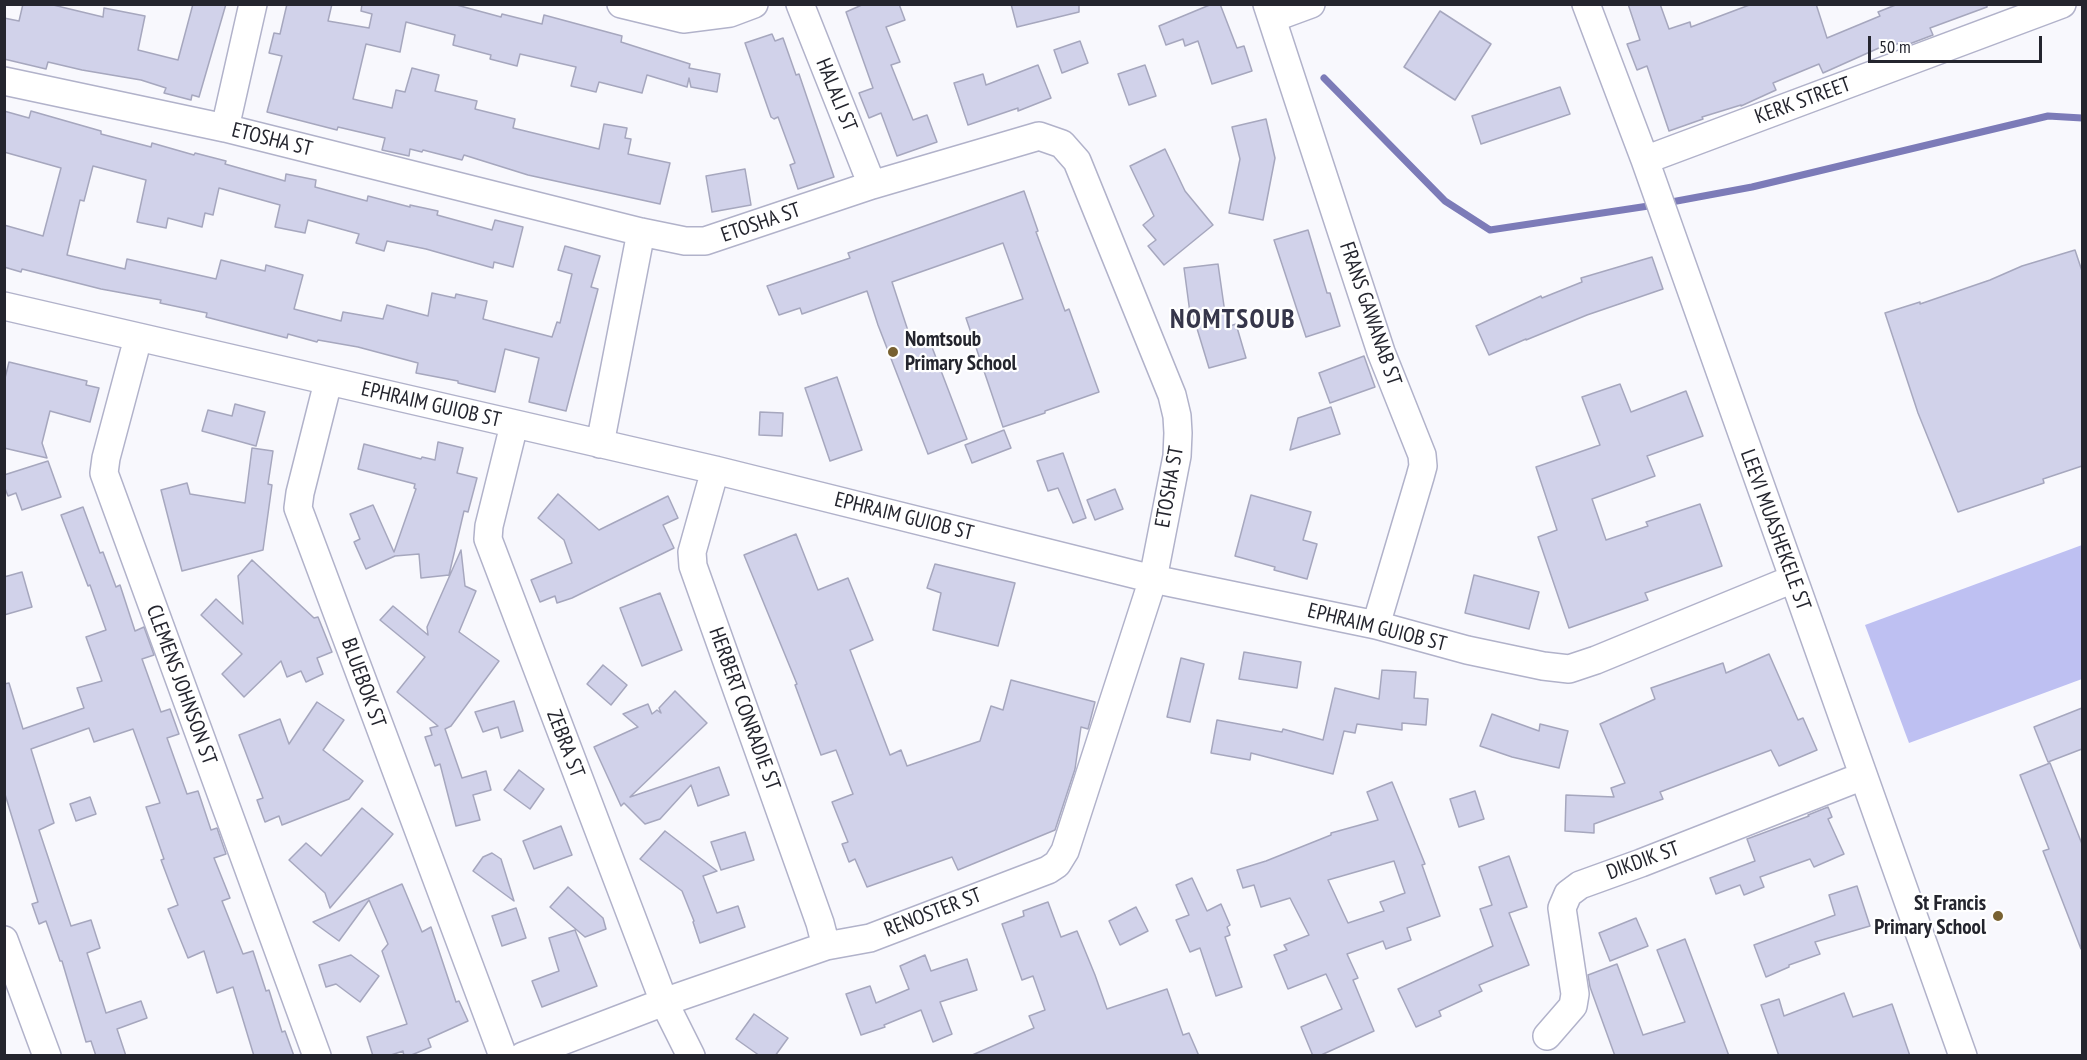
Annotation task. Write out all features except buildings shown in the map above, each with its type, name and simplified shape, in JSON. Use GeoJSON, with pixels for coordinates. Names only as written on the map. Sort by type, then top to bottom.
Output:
{"type":"FeatureCollection","features":[{"type":"Feature","properties":{"kind":"street"},"geometry":{"type":"LineString","coordinates":[[225,128],[253,4]]}},
{"type":"Feature","properties":{"kind":"street"},"geometry":{"type":"LineString","coordinates":[[621,4],[682,19],[738,7]]}},
{"type":"Feature","properties":{"kind":"street","name":"HALALI ST"},"geometry":{"type":"LineString","coordinates":[[800,4],[872,185]]}},
{"type":"Feature","properties":{"kind":"street"},"geometry":{"type":"LineString","coordinates":[[1270,11],[1311,4]]}},
{"type":"Feature","properties":{"kind":"street","name":"LEEVI MUASHEKELE ST"},"geometry":{"type":"LineString","coordinates":[[1586,4],[1648,170],[1963,1056]]}},
{"type":"Feature","properties":{"kind":"street","name":"KERK STREET"},"geometry":{"type":"LineString","coordinates":[[1648,170],[2062,4]]}},
{"type":"Feature","properties":{"kind":"street","name":"FRANS GAWANAB ST"},"geometry":{"type":"LineString","coordinates":[[1270,11],[1381,352],[1422,455],[1423,466],[1376,625]]}},
{"type":"Feature","properties":{"kind":"street","name":"ETOSHA ST"},"geometry":{"type":"LineString","coordinates":[[4,81],[225,128],[685,241],[705,241],[872,185],[1039,136],[1062,144],[1077,161],[1172,394],[1177,416],[1177,456],[1153,579]]}},
{"type":"Feature","properties":{"kind":"street"},"geometry":{"type":"LineString","coordinates":[[600,444],[641,232]]}},
{"type":"Feature","properties":{"kind":"street","name":"EPHRAIM GUIOB ST"},"geometry":{"type":"LineString","coordinates":[[4,306],[715,471],[1153,579],[1376,625],[1467,650],[1543,666],[1569,669],[1596,660],[1793,579]]}},
{"type":"Feature","properties":{"kind":"street","name":"CLEMENS JOHNSON ST"},"geometry":{"type":"LineString","coordinates":[[138,338],[104,473],[317,1056]]}},
{"type":"Feature","properties":{"kind":"street","name":"BLUEBOK ST"},"geometry":{"type":"LineString","coordinates":[[328,382],[298,508],[503,1056]]}},
{"type":"Feature","properties":{"kind":"street","name":"ZEBRA ST"},"geometry":{"type":"LineString","coordinates":[[514,424],[489,526],[488,539],[664,1002],[691,1056]]}},
{"type":"Feature","properties":{"kind":"street","name":"HERBERT CONRADIE ST"},"geometry":{"type":"LineString","coordinates":[[715,471],[692,552],[693,566],[820,923],[826,946]]}},
{"type":"Feature","properties":{"kind":"street","name":"RENOSTER ST"},"geometry":{"type":"LineString","coordinates":[[523,1056],[664,1002],[826,946],[870,938],[1048,870],[1057,864],[1065,852],[1153,579]]}},
{"type":"Feature","properties":{"kind":"street","name":"DIKDIK ST"},"geometry":{"type":"LineString","coordinates":[[1547,1036],[1573,1006],[1575,994],[1562,908],[1568,894],[1580,885],[1863,776]]}},
{"type":"Feature","properties":{"kind":"street"},"geometry":{"type":"LineString","coordinates":[[4,939],[47,1056]]}},
{"type":"Feature","properties":{"kind":"shaded area"},"geometry":{"type":"Polygon","coordinates":[[[2082,545],[2082,679],[1909,743],[1865,625],[2082,545]]]}},
{"type":"Feature","properties":{"kind":"waterway"},"geometry":{"type":"LineString","coordinates":[[1324,78],[1445,201],[1490,230],[1655,205]]}},
{"type":"Feature","properties":{"kind":"waterway"},"geometry":{"type":"LineString","coordinates":[[1666,203],[1752,187],[2048,116],[2082,118]]}},
{"type":"Feature","properties":{"kind":"place","name":"Nomtsoub Primary School"},"geometry":{"type":"Point","coordinates":[893,352]}},
{"type":"Feature","properties":{"kind":"place","name":"St Francis Primary School"},"geometry":{"type":"Point","coordinates":[1998,916]}},
{"type":"Feature","properties":{"kind":"district","name":"NOMTSOUB"},"geometry":{"type":"Point","coordinates":[1233,320]}}]}
